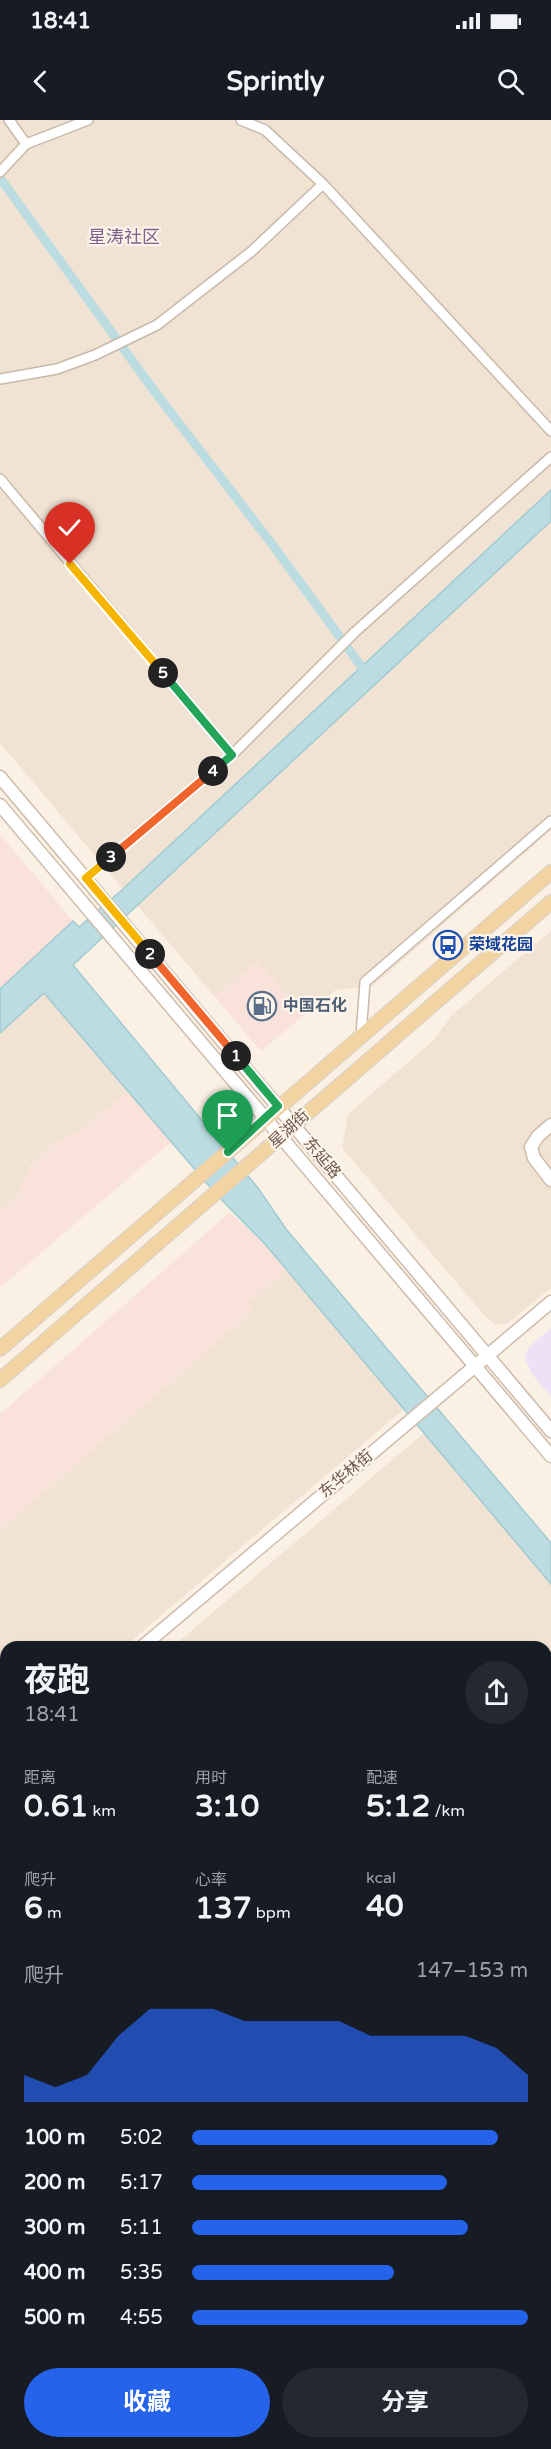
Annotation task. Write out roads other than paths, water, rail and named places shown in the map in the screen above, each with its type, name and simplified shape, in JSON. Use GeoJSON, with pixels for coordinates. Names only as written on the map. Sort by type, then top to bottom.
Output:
{"type":"FeatureCollection","features":[{"type":"Feature","properties":{"kind":"main road","name":"东延路"},"geometry":{"type":"LineString","coordinates":[[0,777],[551,1431]]}},
{"type":"Feature","properties":{"kind":"main road","name":"东延路"},"geometry":{"type":"LineString","coordinates":[[0,805],[279,1138],[551,1456]]}},
{"type":"Feature","properties":{"kind":"main road","name":"星湖街"},"geometry":{"type":"LineString","coordinates":[[0,1349],[551,872]]}},
{"type":"Feature","properties":{"kind":"main road","name":"星湖街"},"geometry":{"type":"LineString","coordinates":[[0,1380],[551,902]]}},
{"type":"Feature","properties":{"kind":"main road"},"geometry":{"type":"LineString","coordinates":[[551,1125],[538,1136],[531,1147],[534,1158],[551,1180]]}},
{"type":"Feature","properties":{"kind":"main road","name":"东华林街"},"geometry":{"type":"LineString","coordinates":[[149,1641],[551,1302]]}},
{"type":"Feature","properties":{"kind":"street"},"geometry":{"type":"LineString","coordinates":[[9,120],[26,144]]}},
{"type":"Feature","properties":{"kind":"street"},"geometry":{"type":"LineString","coordinates":[[0,172],[26,144],[88,120]]}},
{"type":"Feature","properties":{"kind":"street"},"geometry":{"type":"LineString","coordinates":[[241,120],[265,130],[323,184],[551,431]]}},
{"type":"Feature","properties":{"kind":"street"},"geometry":{"type":"LineString","coordinates":[[0,379],[57,369],[95,355],[158,325],[252,251],[323,184]]}},
{"type":"Feature","properties":{"kind":"street"},"geometry":{"type":"LineString","coordinates":[[86,878],[232,755],[354,632],[551,457]]}},
{"type":"Feature","properties":{"kind":"street"},"geometry":{"type":"LineString","coordinates":[[0,479],[232,755]]}},
{"type":"Feature","properties":{"kind":"street"},"geometry":{"type":"LineString","coordinates":[[361,1035],[365,982],[551,821]]}},
{"type":"Feature","properties":{"kind":"water"},"geometry":{"type":"Polygon","coordinates":[[[551,490],[551,521],[73,965],[258,1188],[286,1229],[551,1543],[551,1584],[265,1244],[215,1193],[44,993],[0,1033],[0,989],[73,921],[79,927],[123,889],[551,490]]]}},
{"type":"Feature","properties":{"kind":"waterway"},"geometry":{"type":"LineString","coordinates":[[0,178],[155,392],[275,548],[361,666]]}},
{"type":"Feature","properties":{"kind":"place","name":"荣域花园"},"geometry":{"type":"Point","coordinates":[448,945]}},
{"type":"Feature","properties":{"kind":"place","name":"中国石化"},"geometry":{"type":"Point","coordinates":[262,1006]}},
{"type":"Feature","properties":{"kind":"district","name":"星涛社区"},"geometry":{"type":"Point","coordinates":[124,237]}}]}
